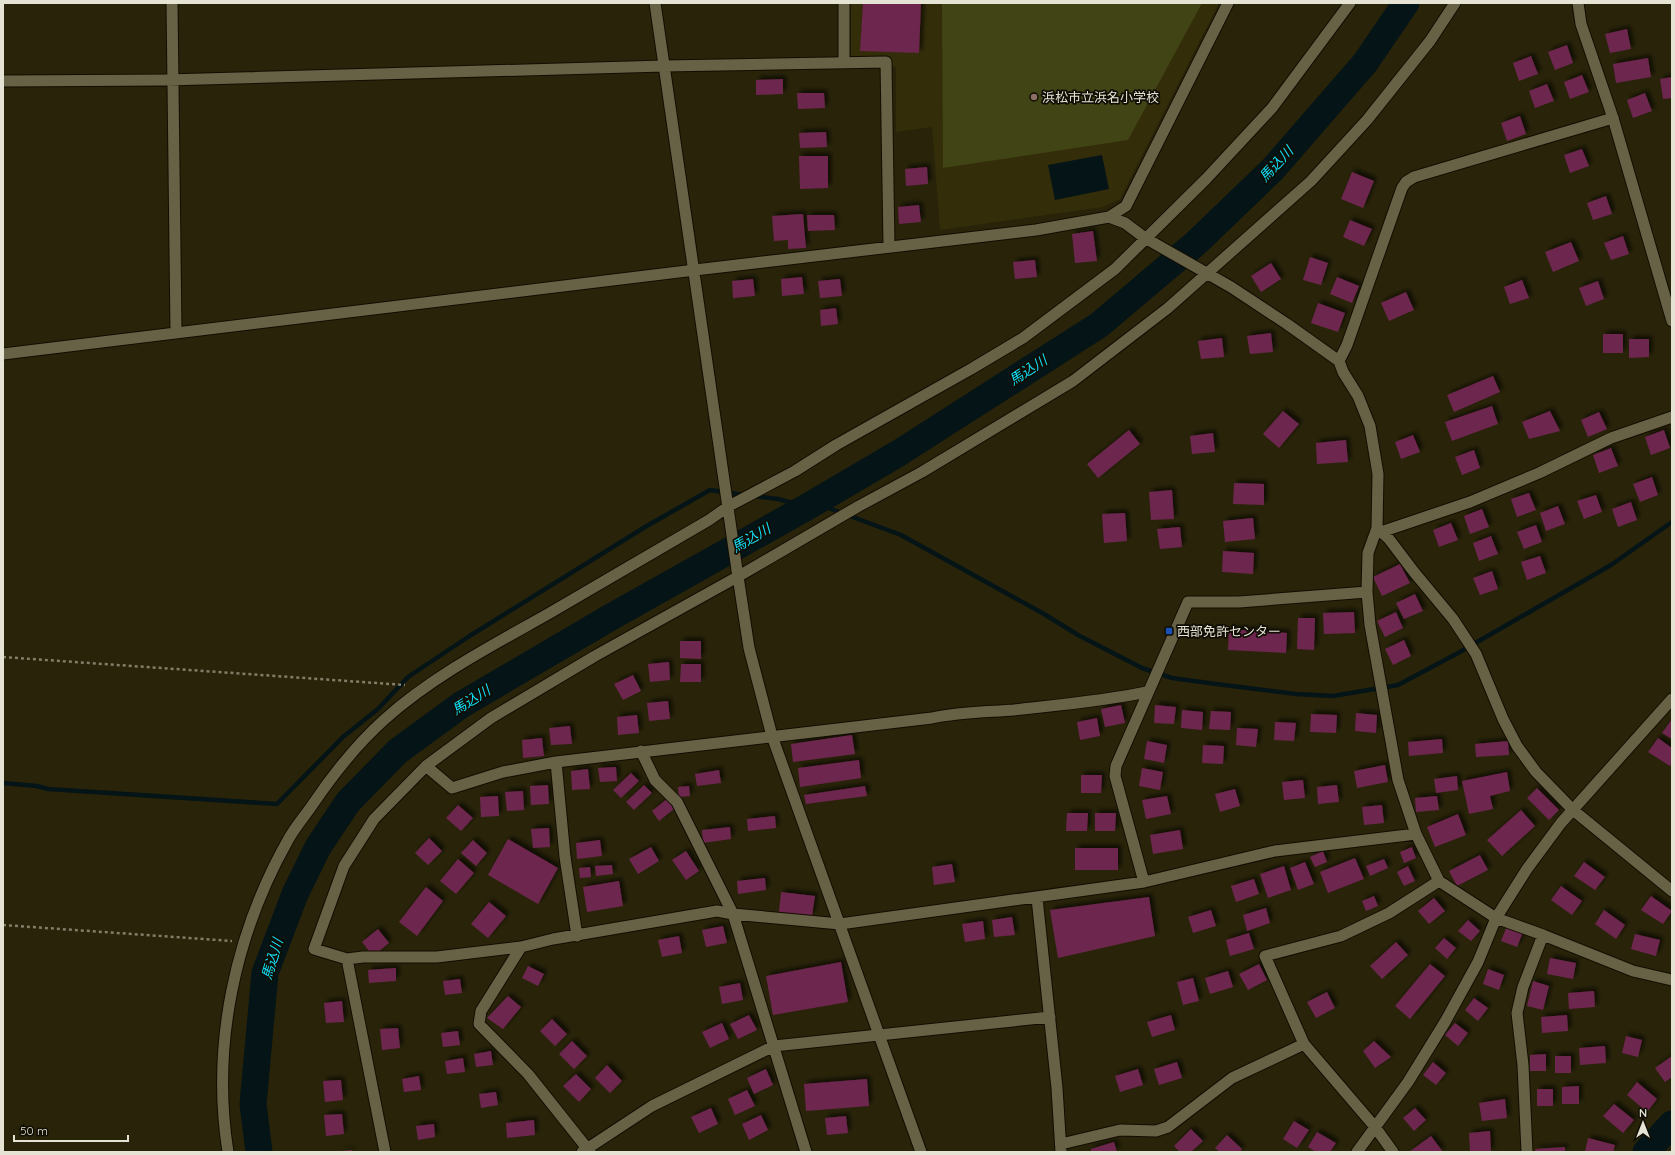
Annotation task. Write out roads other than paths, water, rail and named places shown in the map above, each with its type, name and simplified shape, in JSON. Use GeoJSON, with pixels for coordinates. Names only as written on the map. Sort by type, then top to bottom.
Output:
{"type":"FeatureCollection","features":[{"type":"Feature","properties":{"kind":"street"},"geometry":{"type":"LineString","coordinates":[[172,3],[176,332]]}},
{"type":"Feature","properties":{"kind":"street"},"geometry":{"type":"LineString","coordinates":[[655,3],[749,648],[772,736],[921,1152]]}},
{"type":"Feature","properties":{"kind":"street"},"geometry":{"type":"LineString","coordinates":[[844,3],[844,62]]}},
{"type":"Feature","properties":{"kind":"street"},"geometry":{"type":"LineString","coordinates":[[3,354],[889,246],[1036,230],[1109,217],[1126,206],[1228,3]]}},
{"type":"Feature","properties":{"kind":"street"},"geometry":{"type":"LineString","coordinates":[[228,1152],[224,1110],[223,1070],[226,1026],[235,974],[243,941],[264,887],[289,838],[330,778],[355,748],[386,718],[421,691],[475,655],[795,471],[836,445],[972,369],[1023,338],[1115,269],[1206,179],[1272,108],[1350,3]]}},
{"type":"Feature","properties":{"kind":"street"},"geometry":{"type":"LineString","coordinates":[[1416,834],[1275,851],[1144,882],[1037,898],[840,924],[733,914],[717,911],[553,939],[521,947],[437,956],[363,957],[347,959],[314,950],[344,866],[374,819],[426,766],[491,718],[595,656],[738,573],[922,472],[1073,381],[1168,308],[1208,274],[1316,175],[1372,114],[1430,41],[1455,3]]}},
{"type":"Feature","properties":{"kind":"street"},"geometry":{"type":"LineString","coordinates":[[1578,3],[1580,8],[1581,24],[1613,118],[1672,321]]}},
{"type":"Feature","properties":{"kind":"street"},"geometry":{"type":"LineString","coordinates":[[3,81],[173,80],[664,66],[886,62],[889,246]]}},
{"type":"Feature","properties":{"kind":"street"},"geometry":{"type":"LineString","coordinates":[[1339,361],[1347,345],[1392,216],[1406,182],[1414,177],[1613,118]]}},
{"type":"Feature","properties":{"kind":"street"},"geometry":{"type":"LineString","coordinates":[[1109,217],[1125,223],[1145,238],[1208,274],[1287,324],[1339,361],[1343,372],[1358,396],[1370,426],[1378,474],[1379,530],[1368,553],[1367,592],[1370,625],[1398,780],[1416,834],[1439,881],[1496,918],[1633,971],[1672,980]]}},
{"type":"Feature","properties":{"kind":"street"},"geometry":{"type":"LineString","coordinates":[[1379,530],[1470,502],[1539,473],[1611,438],[1672,417]]}},
{"type":"Feature","properties":{"kind":"street"},"geometry":{"type":"LineString","coordinates":[[1379,530],[1389,539],[1453,619],[1466,638],[1476,654],[1503,719],[1517,746],[1536,772],[1573,810],[1672,891]]}},
{"type":"Feature","properties":{"kind":"street"},"geometry":{"type":"LineString","coordinates":[[1144,882],[1115,776],[1116,766],[1188,602],[1239,602],[1367,592]]}},
{"type":"Feature","properties":{"kind":"street"},"geometry":{"type":"LineString","coordinates":[[426,766],[452,788],[503,772],[556,762],[932,718],[944,715],[1014,710],[1123,697],[1150,687]]}},
{"type":"Feature","properties":{"kind":"street"},"geometry":{"type":"LineString","coordinates":[[1357,1152],[1408,1082],[1445,1022],[1478,962],[1496,918],[1527,869],[1561,823],[1672,699]]}},
{"type":"Feature","properties":{"kind":"street"},"geometry":{"type":"LineString","coordinates":[[641,751],[655,780],[677,802],[733,914],[806,1152]]}},
{"type":"Feature","properties":{"kind":"street"},"geometry":{"type":"LineString","coordinates":[[556,762],[565,857],[577,936]]}},
{"type":"Feature","properties":{"kind":"street"},"geometry":{"type":"LineString","coordinates":[[1393,1152],[1375,1127],[1304,1044],[1265,956],[1340,936],[1389,913],[1439,881]]}},
{"type":"Feature","properties":{"kind":"street"},"geometry":{"type":"LineString","coordinates":[[1037,898],[1057,1088],[1061,1148],[1120,1130],[1156,1131],[1168,1127],[1232,1078],[1304,1044]]}},
{"type":"Feature","properties":{"kind":"street"},"geometry":{"type":"LineString","coordinates":[[1527,1152],[1523,1065],[1516,1014],[1523,987],[1543,935]]}},
{"type":"Feature","properties":{"kind":"street"},"geometry":{"type":"LineString","coordinates":[[521,947],[481,1012],[479,1024],[528,1074],[586,1151],[652,1106],[774,1046],[1050,1016]]}},
{"type":"Feature","properties":{"kind":"street"},"geometry":{"type":"LineString","coordinates":[[347,959],[385,1152]]}},
{"type":"Feature","properties":{"kind":"waterway","name":"馬込川"},"geometry":{"type":"LineString","coordinates":[[259,1152],[253,1104],[265,973],[295,894],[318,847],[348,802],[398,751],[461,705],[611,617],[807,507],[899,453],[1099,325],[1196,243],[1273,169],[1365,63],[1406,3]]}},
{"type":"Feature","properties":{"kind":"waterway"},"geometry":{"type":"LineString","coordinates":[[3,783],[37,786],[48,789],[277,804],[343,737],[378,709],[408,677],[468,637],[645,527],[710,490],[744,495]]}},
{"type":"Feature","properties":{"kind":"waterway"},"geometry":{"type":"LineString","coordinates":[[753,496],[778,499],[807,507],[823,506],[901,535],[1044,614],[1078,635],[1142,668],[1172,678],[1296,694],[1333,696],[1398,685],[1458,653],[1611,565],[1672,522]]}},
{"type":"Feature","properties":{"kind":"waterway"},"geometry":{"type":"LineString","coordinates":[[1646,1152],[1672,1124]]}},
{"type":"Feature","properties":{"kind":"place","name":"浜松市立浜名小学校"},"geometry":{"type":"Point","coordinates":[1034,97]}},
{"type":"Feature","properties":{"kind":"place","name":"西部免許センター"},"geometry":{"type":"Point","coordinates":[1169,631]}}]}
